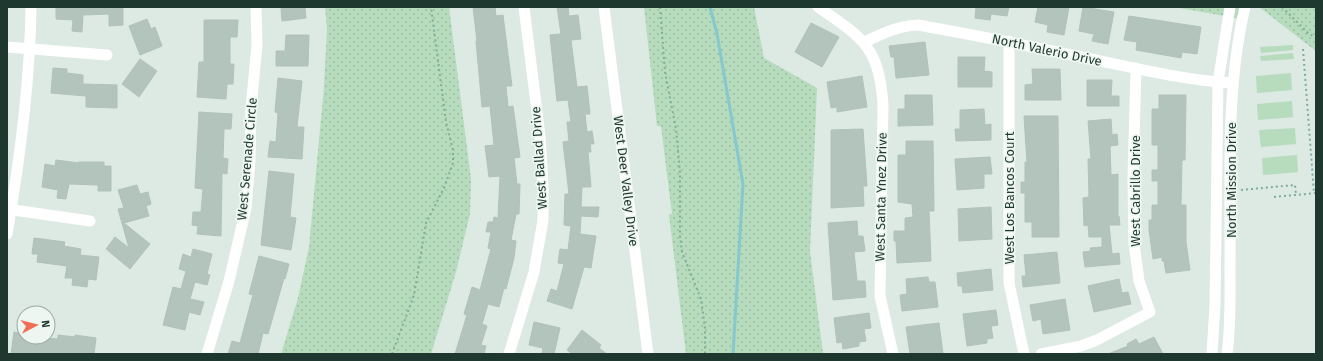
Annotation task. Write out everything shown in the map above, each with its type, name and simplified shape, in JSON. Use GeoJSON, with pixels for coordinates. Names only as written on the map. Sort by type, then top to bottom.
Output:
{"type":"FeatureCollection","features":[{"type":"Feature","properties":{"kind":"street"},"geometry":{"type":"LineString","coordinates":[[7,234],[9,209],[24,117],[30,49],[31,7]]}},
{"type":"Feature","properties":{"kind":"street","name":"West Serenade Circle"},"geometry":{"type":"LineString","coordinates":[[206,354],[230,281],[246,208],[250,160],[251,108],[257,45],[256,7]]}},
{"type":"Feature","properties":{"kind":"street","name":"West Ballad Drive"},"geometry":{"type":"LineString","coordinates":[[509,354],[534,272],[543,220],[543,184],[540,136],[524,7]]}},
{"type":"Feature","properties":{"kind":"street","name":"West Deer Valley Drive"},"geometry":{"type":"LineString","coordinates":[[604,7],[648,354]]}},
{"type":"Feature","properties":{"kind":"street"},"geometry":{"type":"LineString","coordinates":[[818,7],[854,32],[865,42]]}},
{"type":"Feature","properties":{"kind":"street","name":"North Mission Drive"},"geometry":{"type":"LineString","coordinates":[[1212,354],[1215,305],[1218,82],[1230,7]]}},
{"type":"Feature","properties":{"kind":"street","name":"North Mission Drive"},"geometry":{"type":"LineString","coordinates":[[1227,354],[1230,312],[1233,83],[1237,48],[1245,7]]}},
{"type":"Feature","properties":{"kind":"street","name":"North Valerio Drive"},"geometry":{"type":"LineString","coordinates":[[865,42],[886,31],[904,26],[918,25],[1008,41],[1136,68],[1218,82],[1233,83]]}},
{"type":"Feature","properties":{"kind":"street","name":"West Los Bancos Court"},"geometry":{"type":"LineString","coordinates":[[1008,41],[1009,283],[1024,354]]}},
{"type":"Feature","properties":{"kind":"street","name":"West Santa Ynez Drive"},"geometry":{"type":"LineString","coordinates":[[865,42],[876,63],[881,80],[883,104],[880,296],[893,354]]}},
{"type":"Feature","properties":{"kind":"street"},"geometry":{"type":"LineString","coordinates":[[7,47],[107,55]]}},
{"type":"Feature","properties":{"kind":"street","name":"West Cabrillo Drive"},"geometry":{"type":"LineString","coordinates":[[1041,354],[1096,340],[1150,312],[1139,281],[1134,243],[1133,178],[1136,68]]}},
{"type":"Feature","properties":{"kind":"street"},"geometry":{"type":"LineString","coordinates":[[9,209],[90,221]]}},
{"type":"Feature","properties":{"kind":"path"},"geometry":{"type":"LineString","coordinates":[[392,354],[414,294],[426,223],[430,211],[444,188],[453,163],[453,150],[446,122],[431,7]]}},
{"type":"Feature","properties":{"kind":"path"},"geometry":{"type":"LineString","coordinates":[[660,7],[665,72],[677,136],[680,173],[681,244],[686,264],[701,299],[705,328],[704,354]]}},
{"type":"Feature","properties":{"kind":"path"},"geometry":{"type":"LineString","coordinates":[[1282,7],[1308,33],[1316,38]]}},
{"type":"Feature","properties":{"kind":"path"},"geometry":{"type":"LineString","coordinates":[[1274,197],[1315,193],[1303,49]]}},
{"type":"Feature","properties":{"kind":"path"},"geometry":{"type":"LineString","coordinates":[[1241,190],[1295,185],[1296,195]]}},
{"type":"Feature","properties":{"kind":"green space"},"geometry":{"type":"Polygon","coordinates":[[[325,7],[449,7],[471,179],[470,214],[456,272],[431,354],[281,354],[298,298],[309,247],[324,87],[327,29],[325,7]]]}},
{"type":"Feature","properties":{"kind":"green space"},"geometry":{"type":"Polygon","coordinates":[[[644,7],[754,7],[764,58],[817,88],[810,251],[823,354],[686,354],[669,215],[672,214],[661,126],[657,126],[644,7]]]}},
{"type":"Feature","properties":{"kind":"green space"},"geometry":{"type":"Polygon","coordinates":[[[1174,7],[1249,7],[1247,20],[1174,7]]]}},
{"type":"Feature","properties":{"kind":"green space"},"geometry":{"type":"Polygon","coordinates":[[[1259,7],[1316,7],[1316,51],[1259,7]]]}},
{"type":"Feature","properties":{"kind":"green space"},"geometry":{"type":"Polygon","coordinates":[[[1293,45],[1293,50],[1261,53],[1260,47],[1293,45]]]}},
{"type":"Feature","properties":{"kind":"green space"},"geometry":{"type":"Polygon","coordinates":[[[1293,53],[1294,59],[1261,61],[1260,56],[1293,53]]]}},
{"type":"Feature","properties":{"kind":"green space"},"geometry":{"type":"Polygon","coordinates":[[[1291,73],[1292,90],[1257,93],[1256,76],[1291,73]]]}},
{"type":"Feature","properties":{"kind":"green space"},"geometry":{"type":"Polygon","coordinates":[[[1292,101],[1293,117],[1258,120],[1257,104],[1292,101]]]}},
{"type":"Feature","properties":{"kind":"green space"},"geometry":{"type":"Polygon","coordinates":[[[1295,128],[1296,144],[1261,147],[1259,130],[1295,128]]]}},
{"type":"Feature","properties":{"kind":"green space"},"geometry":{"type":"Polygon","coordinates":[[[1297,155],[1298,172],[1263,175],[1262,158],[1297,155]]]}},
{"type":"Feature","properties":{"kind":"building"},"geometry":{"type":"Polygon","coordinates":[[[56,7],[123,7],[123,25],[109,26],[109,14],[83,15],[82,32],[72,31],[73,20],[56,19],[56,7]]]}},
{"type":"Feature","properties":{"kind":"building"},"geometry":{"type":"Polygon","coordinates":[[[281,7],[305,7],[306,18],[282,21],[281,7]]]}},
{"type":"Feature","properties":{"kind":"building"},"geometry":{"type":"Polygon","coordinates":[[[473,7],[495,7],[496,16],[503,15],[512,86],[506,86],[508,107],[513,106],[520,157],[514,158],[517,184],[520,184],[519,214],[516,214],[511,240],[516,241],[514,258],[506,289],[504,288],[499,307],[488,304],[482,324],[487,326],[481,345],[486,346],[484,354],[455,354],[467,315],[464,314],[472,287],[480,290],[491,249],[488,248],[491,232],[486,232],[488,222],[493,222],[494,217],[498,218],[500,176],[489,177],[485,146],[494,145],[490,106],[482,107],[473,7]]]}},
{"type":"Feature","properties":{"kind":"building"},"geometry":{"type":"Polygon","coordinates":[[[557,7],[568,7],[569,16],[578,15],[581,39],[571,40],[577,87],[587,86],[590,114],[585,114],[587,132],[592,131],[594,144],[590,144],[591,152],[588,152],[591,187],[582,187],[581,207],[599,207],[598,217],[581,216],[580,234],[596,236],[591,268],[584,267],[572,309],[547,301],[551,289],[557,291],[564,264],[558,263],[560,249],[568,250],[571,226],[564,225],[565,194],[569,194],[563,142],[569,141],[567,122],[571,122],[568,100],[557,101],[550,35],[561,34],[557,7]]]}},
{"type":"Feature","properties":{"kind":"building"},"geometry":{"type":"Polygon","coordinates":[[[976,7],[1009,7],[1007,16],[991,14],[990,20],[975,18],[976,7]]]}},
{"type":"Feature","properties":{"kind":"building"},"geometry":{"type":"Polygon","coordinates":[[[1038,7],[1069,7],[1064,35],[1047,32],[1048,25],[1035,22],[1038,7]]]}},
{"type":"Feature","properties":{"kind":"building"},"geometry":{"type":"Polygon","coordinates":[[[1083,7],[1114,12],[1108,44],[1092,41],[1094,34],[1079,31],[1083,7]]]}},
{"type":"Feature","properties":{"kind":"building"},"geometry":{"type":"Polygon","coordinates":[[[1129,16],[1201,27],[1197,54],[1182,52],[1181,58],[1136,50],[1137,42],[1124,40],[1129,16]]]}},
{"type":"Feature","properties":{"kind":"building"},"geometry":{"type":"Polygon","coordinates":[[[147,19],[151,29],[155,27],[162,46],[140,55],[129,26],[147,19]]]}},
{"type":"Feature","properties":{"kind":"building"},"geometry":{"type":"Polygon","coordinates":[[[204,20],[238,20],[237,37],[230,37],[230,64],[234,64],[233,84],[227,84],[226,99],[197,97],[199,62],[204,62],[204,20]]]}},
{"type":"Feature","properties":{"kind":"building"},"geometry":{"type":"Polygon","coordinates":[[[811,23],[839,37],[822,67],[795,52],[811,23]]]}},
{"type":"Feature","properties":{"kind":"building"},"geometry":{"type":"Polygon","coordinates":[[[286,35],[309,35],[308,66],[276,66],[276,51],[285,51],[286,35]]]}},
{"type":"Feature","properties":{"kind":"building"},"geometry":{"type":"Polygon","coordinates":[[[925,42],[929,75],[896,78],[894,57],[891,57],[889,46],[925,42]]]}},
{"type":"Feature","properties":{"kind":"building"},"geometry":{"type":"Polygon","coordinates":[[[958,57],[985,57],[984,71],[992,72],[992,87],[958,87],[958,57]]]}},
{"type":"Feature","properties":{"kind":"building"},"geometry":{"type":"Polygon","coordinates":[[[140,59],[157,71],[139,97],[122,84],[140,59]]]}},
{"type":"Feature","properties":{"kind":"building"},"geometry":{"type":"Polygon","coordinates":[[[53,68],[67,69],[67,73],[83,75],[83,84],[117,85],[117,108],[86,107],[86,96],[51,93],[53,68]]]}},
{"type":"Feature","properties":{"kind":"building"},"geometry":{"type":"Polygon","coordinates":[[[1032,69],[1060,69],[1061,100],[1025,100],[1025,85],[1033,84],[1032,69]]]}},
{"type":"Feature","properties":{"kind":"building"},"geometry":{"type":"Polygon","coordinates":[[[862,76],[867,107],[837,112],[837,107],[831,108],[827,82],[862,76]]]}},
{"type":"Feature","properties":{"kind":"building"},"geometry":{"type":"Polygon","coordinates":[[[278,78],[302,81],[297,127],[304,127],[302,159],[268,157],[270,141],[276,142],[278,113],[275,112],[278,78]]]}},
{"type":"Feature","properties":{"kind":"building"},"geometry":{"type":"Polygon","coordinates":[[[1087,80],[1112,80],[1111,96],[1119,96],[1119,106],[1087,106],[1087,80]]]}},
{"type":"Feature","properties":{"kind":"building"},"geometry":{"type":"Polygon","coordinates":[[[905,95],[932,95],[933,125],[898,126],[898,109],[905,109],[905,95]]]}},
{"type":"Feature","properties":{"kind":"building"},"geometry":{"type":"Polygon","coordinates":[[[1159,95],[1186,95],[1185,160],[1182,160],[1181,205],[1186,205],[1186,242],[1190,270],[1166,273],[1162,257],[1153,259],[1149,230],[1149,220],[1152,220],[1152,205],[1158,205],[1158,181],[1152,181],[1152,170],[1158,170],[1158,145],[1152,145],[1152,109],[1159,109],[1159,95]]]}},
{"type":"Feature","properties":{"kind":"building"},"geometry":{"type":"Polygon","coordinates":[[[984,109],[985,125],[991,124],[991,140],[956,141],[955,129],[960,129],[960,110],[984,109]]]}},
{"type":"Feature","properties":{"kind":"building"},"geometry":{"type":"Polygon","coordinates":[[[199,112],[232,114],[231,129],[224,129],[223,158],[228,159],[227,174],[222,173],[221,236],[197,234],[198,226],[192,225],[193,212],[201,212],[203,189],[195,188],[199,112]]]}},
{"type":"Feature","properties":{"kind":"building"},"geometry":{"type":"Polygon","coordinates":[[[1024,116],[1058,116],[1059,237],[1032,237],[1032,222],[1025,222],[1025,193],[1021,193],[1021,182],[1025,182],[1025,162],[1027,162],[1024,116]]]}},
{"type":"Feature","properties":{"kind":"building"},"geometry":{"type":"Polygon","coordinates":[[[1111,119],[1112,135],[1117,134],[1118,145],[1110,146],[1111,175],[1118,174],[1118,216],[1120,225],[1109,225],[1112,254],[1119,253],[1120,264],[1085,267],[1083,252],[1091,251],[1090,248],[1102,247],[1102,237],[1089,237],[1088,225],[1084,226],[1083,198],[1089,197],[1088,159],[1091,159],[1088,121],[1111,119]]]}},
{"type":"Feature","properties":{"kind":"building"},"geometry":{"type":"Polygon","coordinates":[[[863,129],[867,186],[863,186],[864,206],[831,208],[831,130],[863,129]]]}},
{"type":"Feature","properties":{"kind":"building"},"geometry":{"type":"Polygon","coordinates":[[[906,141],[933,141],[934,211],[929,211],[931,261],[897,263],[894,231],[905,231],[905,218],[913,217],[912,204],[898,202],[898,155],[906,155],[906,141]]]}},
{"type":"Feature","properties":{"kind":"building"},"geometry":{"type":"Polygon","coordinates":[[[990,157],[992,174],[984,174],[984,188],[957,190],[955,159],[990,157]]]}},
{"type":"Feature","properties":{"kind":"building"},"geometry":{"type":"Polygon","coordinates":[[[56,160],[79,163],[104,162],[104,166],[111,166],[111,191],[98,191],[98,185],[69,184],[66,199],[57,198],[58,190],[42,187],[45,164],[55,166],[56,160]]]}},
{"type":"Feature","properties":{"kind":"building"},"geometry":{"type":"Polygon","coordinates":[[[269,171],[294,174],[290,217],[296,218],[291,250],[261,245],[269,171]]]}},
{"type":"Feature","properties":{"kind":"building"},"geometry":{"type":"Polygon","coordinates":[[[137,185],[140,194],[148,192],[151,204],[146,206],[149,216],[124,223],[150,244],[130,269],[106,249],[115,237],[129,248],[118,209],[124,208],[118,190],[137,185]]]}},
{"type":"Feature","properties":{"kind":"building"},"geometry":{"type":"Polygon","coordinates":[[[991,207],[992,239],[959,241],[958,209],[991,207]]]}},
{"type":"Feature","properties":{"kind":"building"},"geometry":{"type":"Polygon","coordinates":[[[857,221],[858,236],[863,236],[865,251],[854,252],[857,281],[865,281],[866,297],[833,300],[828,223],[857,221]]]}},
{"type":"Feature","properties":{"kind":"building"},"geometry":{"type":"Polygon","coordinates":[[[34,238],[65,242],[64,246],[81,249],[80,255],[99,257],[96,280],[88,279],[87,287],[72,285],[73,278],[65,278],[67,266],[37,262],[38,254],[32,254],[34,238]]]}},
{"type":"Feature","properties":{"kind":"building"},"geometry":{"type":"Polygon","coordinates":[[[193,249],[212,254],[207,274],[210,275],[207,285],[195,282],[190,299],[204,302],[200,315],[189,312],[185,330],[163,325],[173,287],[181,289],[186,271],[179,269],[183,254],[191,257],[193,249]]]}},
{"type":"Feature","properties":{"kind":"building"},"geometry":{"type":"Polygon","coordinates":[[[1057,252],[1060,283],[1023,287],[1022,276],[1026,276],[1024,255],[1057,252]]]}},
{"type":"Feature","properties":{"kind":"building"},"geometry":{"type":"Polygon","coordinates":[[[259,256],[289,264],[268,334],[263,333],[258,354],[228,354],[232,341],[240,343],[253,295],[249,294],[259,256]]]}},
{"type":"Feature","properties":{"kind":"building"},"geometry":{"type":"Polygon","coordinates":[[[991,269],[993,290],[963,293],[962,286],[958,286],[957,273],[991,269]]]}},
{"type":"Feature","properties":{"kind":"building"},"geometry":{"type":"Polygon","coordinates":[[[928,277],[929,282],[935,282],[938,307],[902,311],[900,295],[907,294],[906,279],[928,277]]]}},
{"type":"Feature","properties":{"kind":"building"},"geometry":{"type":"Polygon","coordinates":[[[1119,279],[1122,293],[1128,292],[1131,304],[1094,312],[1088,286],[1119,279]]]}},
{"type":"Feature","properties":{"kind":"building"},"geometry":{"type":"Polygon","coordinates":[[[1065,299],[1070,330],[1043,334],[1041,319],[1033,321],[1030,305],[1065,299]]]}},
{"type":"Feature","properties":{"kind":"building"},"geometry":{"type":"Polygon","coordinates":[[[996,310],[998,325],[991,326],[993,338],[987,339],[987,343],[967,346],[963,314],[996,310]]]}},
{"type":"Feature","properties":{"kind":"building"},"geometry":{"type":"Polygon","coordinates":[[[869,313],[871,328],[864,329],[866,341],[859,342],[859,346],[843,349],[842,342],[837,343],[834,318],[869,313]]]}},
{"type":"Feature","properties":{"kind":"building"},"geometry":{"type":"Polygon","coordinates":[[[534,322],[560,328],[554,354],[542,354],[543,348],[529,345],[534,322]]]}},
{"type":"Feature","properties":{"kind":"building"},"geometry":{"type":"Polygon","coordinates":[[[939,323],[943,354],[910,354],[906,327],[939,323]]]}},
{"type":"Feature","properties":{"kind":"building"},"geometry":{"type":"Polygon","coordinates":[[[582,330],[601,345],[599,348],[607,354],[572,354],[567,350],[582,330]]]}},
{"type":"Feature","properties":{"kind":"building"},"geometry":{"type":"Polygon","coordinates":[[[14,332],[16,332],[16,345],[56,345],[58,335],[75,337],[75,335],[96,338],[94,354],[11,354],[14,332]]]}},
{"type":"Feature","properties":{"kind":"building"},"geometry":{"type":"Polygon","coordinates":[[[1154,337],[1163,354],[1108,354],[1128,346],[1127,344],[1136,339],[1139,344],[1154,337]]]}},
{"type":"Feature","properties":{"kind":"waterway"},"geometry":{"type":"LineString","coordinates":[[710,7],[717,34],[743,184],[733,354]]}}]}
